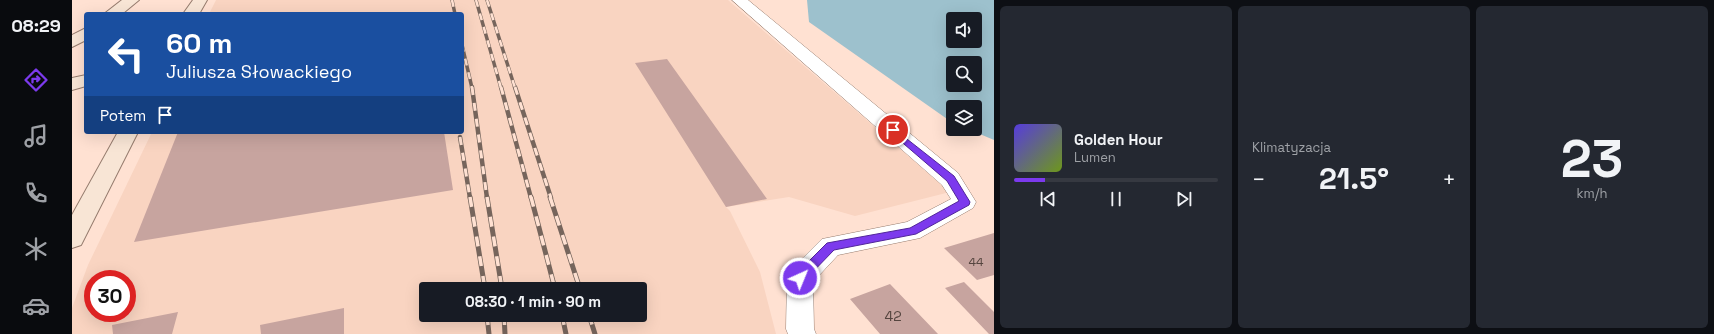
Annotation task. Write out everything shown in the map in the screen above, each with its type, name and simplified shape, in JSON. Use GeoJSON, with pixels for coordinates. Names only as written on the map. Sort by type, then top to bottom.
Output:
{"type":"FeatureCollection","features":[{"type":"Feature","properties":{"kind":"main road"},"geometry":{"type":"LineString","coordinates":[[115,12],[132,0]]}},
{"type":"Feature","properties":{"kind":"main road"},"geometry":{"type":"LineString","coordinates":[[186,0],[188,12]]}},
{"type":"Feature","properties":{"kind":"main road"},"geometry":{"type":"LineString","coordinates":[[193,12],[200,0]]}},
{"type":"Feature","properties":{"kind":"main road"},"geometry":{"type":"LineString","coordinates":[[72,42],[84,34]]}},
{"type":"Feature","properties":{"kind":"main road"},"geometry":{"type":"LineString","coordinates":[[72,84],[84,81]]}},
{"type":"Feature","properties":{"kind":"main road"},"geometry":{"type":"LineString","coordinates":[[72,238],[127,134]]}},
{"type":"Feature","properties":{"kind":"street"},"geometry":{"type":"LineString","coordinates":[[739,0],[950,179],[965,202],[912,231],[831,246],[800,278],[800,329],[802,334]]}},
{"type":"Feature","properties":{"kind":"shaded area"},"geometry":{"type":"Polygon","coordinates":[[[216,0],[728,0],[950,192],[855,216],[789,197],[726,207],[730,211],[760,272],[776,334],[72,334],[72,308],[84,276],[84,322],[136,322],[136,270],[86,270],[151,134],[464,134],[464,12],[210,12],[216,0]]]}},
{"type":"Feature","properties":{"kind":"water"},"geometry":{"type":"Polygon","coordinates":[[[807,0],[994,0],[994,140],[982,135],[982,100],[946,100],[946,118],[809,22],[807,0]]]}},
{"type":"Feature","properties":{"kind":"building"},"geometry":{"type":"Polygon","coordinates":[[[667,59],[767,199],[726,207],[635,63],[667,59]]]}},
{"type":"Feature","properties":{"kind":"building"},"geometry":{"type":"Polygon","coordinates":[[[177,134],[444,134],[453,190],[134,242],[177,134]]]}},
{"type":"Feature","properties":{"kind":"building"},"geometry":{"type":"Polygon","coordinates":[[[994,233],[994,275],[977,280],[944,248],[994,233]]]}},
{"type":"Feature","properties":{"kind":"building"},"geometry":{"type":"Polygon","coordinates":[[[964,282],[994,312],[994,334],[989,334],[945,288],[964,282]]]}},
{"type":"Feature","properties":{"kind":"building"},"geometry":{"type":"Polygon","coordinates":[[[890,284],[938,334],[880,334],[850,299],[890,284]]]}},
{"type":"Feature","properties":{"kind":"building"},"geometry":{"type":"Polygon","coordinates":[[[344,308],[344,334],[261,334],[260,325],[344,308]]]}},
{"type":"Feature","properties":{"kind":"building"},"geometry":{"type":"Polygon","coordinates":[[[178,312],[172,334],[113,334],[112,325],[136,322],[136,320],[178,312]]]}},
{"type":"Feature","properties":{"kind":"railway"},"geometry":{"type":"LineString","coordinates":[[452,0],[455,12]]}},
{"type":"Feature","properties":{"kind":"railway"},"geometry":{"type":"LineString","coordinates":[[476,0],[501,88]]}},
{"type":"Feature","properties":{"kind":"railway"},"geometry":{"type":"LineString","coordinates":[[487,0],[515,88]]}},
{"type":"Feature","properties":{"kind":"railway"},"geometry":{"type":"LineString","coordinates":[[464,54],[472,88]]}},
{"type":"Feature","properties":{"kind":"railway"},"geometry":{"type":"LineString","coordinates":[[472,87],[487,198]]}},
{"type":"Feature","properties":{"kind":"railway"},"geometry":{"type":"LineString","coordinates":[[501,87],[531,198]]}},
{"type":"Feature","properties":{"kind":"railway"},"geometry":{"type":"LineString","coordinates":[[515,87],[551,198]]}},
{"type":"Feature","properties":{"kind":"railway"},"geometry":{"type":"LineString","coordinates":[[460,137],[470,198]]}},
{"type":"Feature","properties":{"kind":"railway"},"geometry":{"type":"LineString","coordinates":[[470,197],[484,282]]}},
{"type":"Feature","properties":{"kind":"railway"},"geometry":{"type":"LineString","coordinates":[[487,197],[501,282]]}},
{"type":"Feature","properties":{"kind":"railway"},"geometry":{"type":"LineString","coordinates":[[531,197],[553,282]]}},
{"type":"Feature","properties":{"kind":"railway"},"geometry":{"type":"LineString","coordinates":[[550,197],[578,282]]}},
{"type":"Feature","properties":{"kind":"railway"},"geometry":{"type":"LineString","coordinates":[[488,322],[489,334]]}},
{"type":"Feature","properties":{"kind":"railway"},"geometry":{"type":"LineString","coordinates":[[504,322],[505,334]]}},
{"type":"Feature","properties":{"kind":"railway"},"geometry":{"type":"LineString","coordinates":[[563,322],[566,334]]}},
{"type":"Feature","properties":{"kind":"railway"},"geometry":{"type":"LineString","coordinates":[[591,322],[595,334]]}},
{"type":"Feature","properties":{"kind":"route"},"geometry":{"type":"LineString","coordinates":[[800,278],[831,246],[912,231],[965,202],[950,179],[893,130]]}}]}
